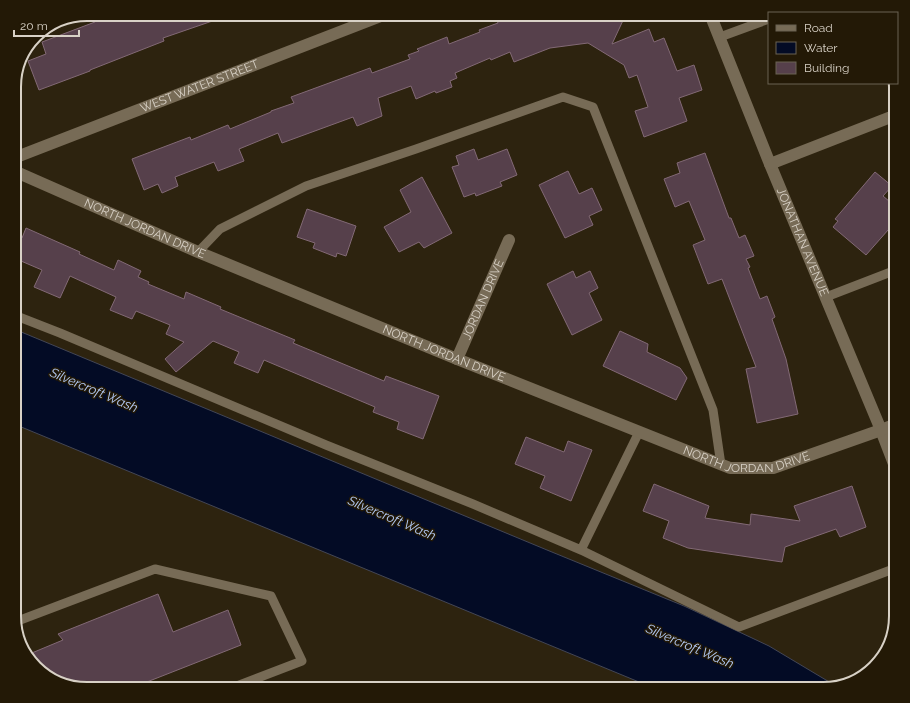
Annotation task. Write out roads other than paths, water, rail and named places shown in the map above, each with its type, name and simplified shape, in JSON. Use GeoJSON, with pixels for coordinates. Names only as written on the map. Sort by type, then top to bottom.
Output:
{"type":"FeatureCollection","features":[{"type":"Feature","properties":{"kind":"street","name":"WEST WATER STREET"},"geometry":{"type":"LineString","coordinates":[[21,155],[368,21]]}},
{"type":"Feature","properties":{"kind":"street","name":"JONATHAN AVENUE"},"geometry":{"type":"LineString","coordinates":[[713,21],[770,164],[889,451]]}},
{"type":"Feature","properties":{"kind":"street"},"geometry":{"type":"LineString","coordinates":[[770,164],[889,118]]}},
{"type":"Feature","properties":{"kind":"street","name":"NORTH JORDAN DRIVE"},"geometry":{"type":"LineString","coordinates":[[21,174],[198,252],[457,359],[730,468],[773,468],[889,427]]}},
{"type":"Feature","properties":{"kind":"street","name":"JORDAN DRIVE"},"geometry":{"type":"LineString","coordinates":[[457,359],[509,240]]}},
{"type":"Feature","properties":{"kind":"lane"},"geometry":{"type":"LineString","coordinates":[[720,37],[764,21]]}},
{"type":"Feature","properties":{"kind":"lane"},"geometry":{"type":"LineString","coordinates":[[198,252],[220,229],[306,186],[563,97],[593,107],[713,410],[721,465]]}},
{"type":"Feature","properties":{"kind":"lane"},"geometry":{"type":"LineString","coordinates":[[826,297],[889,273]]}},
{"type":"Feature","properties":{"kind":"lane"},"geometry":{"type":"LineString","coordinates":[[21,318],[326,446],[472,504],[582,550],[739,627],[889,571]]}},
{"type":"Feature","properties":{"kind":"lane"},"geometry":{"type":"LineString","coordinates":[[582,550],[638,432]]}},
{"type":"Feature","properties":{"kind":"lane"},"geometry":{"type":"LineString","coordinates":[[21,620],[155,569],[271,596],[302,661],[247,682]]}},
{"type":"Feature","properties":{"kind":"water","name":"Silvercroft Wash"},"geometry":{"type":"Polygon","coordinates":[[[21,332],[684,606],[769,646],[828,681],[639,682],[21,427],[21,332]]]}}]}
